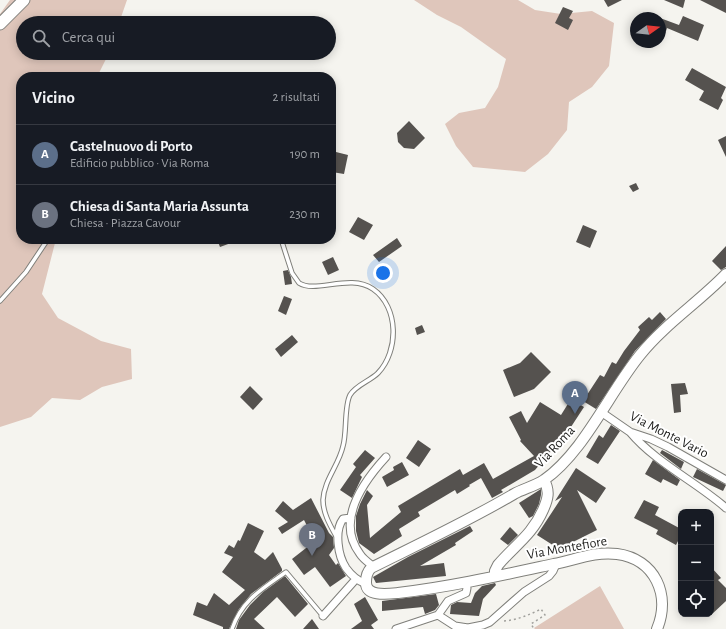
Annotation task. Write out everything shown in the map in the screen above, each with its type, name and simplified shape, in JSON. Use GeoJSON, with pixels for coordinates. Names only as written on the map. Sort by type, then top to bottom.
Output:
{"type":"FeatureCollection","features":[{"type":"Feature","properties":{"kind":"main road"},"geometry":{"type":"LineString","coordinates":[[0,24],[24,0]]}},
{"type":"Feature","properties":{"kind":"main road","name":"Via Roma"},"geometry":{"type":"LineString","coordinates":[[374,567],[544,480],[572,452],[644,350],[684,311],[726,274]]}},
{"type":"Feature","properties":{"kind":"main road"},"geometry":{"type":"LineString","coordinates":[[495,576],[495,571],[498,565],[528,535],[539,518],[548,496],[548,489],[544,480]]}},
{"type":"Feature","properties":{"kind":"main road","name":"Via Montefiore"},"geometry":{"type":"LineString","coordinates":[[361,582],[368,590],[374,593],[397,593],[465,582],[556,564],[583,557],[608,553],[624,555],[644,565],[656,578],[662,594],[662,610],[658,629]]}},
{"type":"Feature","properties":{"kind":"main road"},"geometry":{"type":"LineString","coordinates":[[361,582],[367,573],[374,567]]}},
{"type":"Feature","properties":{"kind":"street","name":"Via Monte Vario"},"geometry":{"type":"LineString","coordinates":[[601,412],[630,432],[659,443],[726,480]]}},
{"type":"Feature","properties":{"kind":"street"},"geometry":{"type":"LineString","coordinates":[[630,432],[651,453],[699,486],[726,508]]}},
{"type":"Feature","properties":{"kind":"street"},"geometry":{"type":"LineString","coordinates":[[374,567],[362,557],[355,547],[350,533],[351,518],[354,503],[358,494],[373,472],[386,457]]}},
{"type":"Feature","properties":{"kind":"street"},"geometry":{"type":"LineString","coordinates":[[323,616],[361,582],[343,563],[338,540],[338,528],[340,523],[345,518],[351,518]]}},
{"type":"Feature","properties":{"kind":"street"},"geometry":{"type":"LineString","coordinates":[[438,615],[449,624],[457,627],[483,626],[490,622],[518,597],[549,576],[556,564]]}},
{"type":"Feature","properties":{"kind":"street"},"geometry":{"type":"LineString","coordinates":[[396,629],[438,615],[448,601],[466,593],[467,588],[465,582]]}},
{"type":"Feature","properties":{"kind":"lane"},"geometry":{"type":"LineString","coordinates":[[0,302],[23,277],[45,244]]}},
{"type":"Feature","properties":{"kind":"lane"},"geometry":{"type":"LineString","coordinates":[[283,244],[292,273],[299,283],[309,286],[354,283],[373,289],[384,301],[393,327],[392,344],[389,356],[384,366],[377,374],[358,387],[350,395],[347,406],[346,431],[342,450],[337,466],[325,488],[323,499],[325,513],[338,540]]}},
{"type":"Feature","properties":{"kind":"lane"},"geometry":{"type":"LineString","coordinates":[[232,629],[238,614],[247,602],[255,594],[286,572],[323,616]]}},
{"type":"Feature","properties":{"kind":"path"},"geometry":{"type":"LineString","coordinates":[[490,622],[514,620],[532,614],[541,608],[545,615],[531,624],[534,629]]}},
{"type":"Feature","properties":{"kind":"shaded area"},"geometry":{"type":"Polygon","coordinates":[[[10,0],[127,0],[121,16],[16,16],[16,60],[106,60],[100,72],[16,72],[16,244],[55,244],[42,294],[58,318],[101,341],[131,349],[132,379],[102,387],[80,400],[52,398],[31,417],[0,427],[0,14],[10,0]]]}},
{"type":"Feature","properties":{"kind":"shaded area"},"geometry":{"type":"Polygon","coordinates":[[[414,0],[518,0],[535,10],[561,14],[592,11],[614,23],[609,66],[592,87],[569,102],[567,130],[548,154],[525,172],[473,167],[456,146],[445,124],[459,113],[485,108],[498,87],[506,59],[461,27],[437,15],[414,0]]]}},
{"type":"Feature","properties":{"kind":"shaded area"},"geometry":{"type":"Polygon","coordinates":[[[600,586],[624,629],[534,628],[600,586]]]}},
{"type":"Feature","properties":{"kind":"building"},"geometry":{"type":"Polygon","coordinates":[[[604,0],[622,0],[608,7],[604,0]]]}},
{"type":"Feature","properties":{"kind":"building"},"geometry":{"type":"Polygon","coordinates":[[[664,0],[685,0],[683,8],[664,0]]]}},
{"type":"Feature","properties":{"kind":"building"},"geometry":{"type":"Polygon","coordinates":[[[700,0],[726,0],[726,13],[700,0]]]}},
{"type":"Feature","properties":{"kind":"building"},"geometry":{"type":"Polygon","coordinates":[[[563,7],[573,11],[569,18],[573,20],[568,30],[555,23],[563,7]]]}},
{"type":"Feature","properties":{"kind":"building"},"geometry":{"type":"Polygon","coordinates":[[[683,16],[704,25],[698,41],[667,28],[666,31],[666,20],[679,25],[683,16]]]}},
{"type":"Feature","properties":{"kind":"building"},"geometry":{"type":"Polygon","coordinates":[[[692,68],[726,87],[721,98],[723,100],[718,110],[699,100],[704,91],[685,80],[692,68]]]}},
{"type":"Feature","properties":{"kind":"building"},"geometry":{"type":"Polygon","coordinates":[[[409,121],[425,138],[414,149],[404,148],[398,142],[397,133],[409,121]]]}},
{"type":"Feature","properties":{"kind":"building"},"geometry":{"type":"Polygon","coordinates":[[[726,136],[726,157],[718,140],[726,136]]]}},
{"type":"Feature","properties":{"kind":"building"},"geometry":{"type":"Polygon","coordinates":[[[336,152],[348,155],[344,174],[336,173],[336,152]]]}},
{"type":"Feature","properties":{"kind":"building"},"geometry":{"type":"Polygon","coordinates":[[[636,183],[639,189],[633,192],[629,186],[636,183]]]}},
{"type":"Feature","properties":{"kind":"building"},"geometry":{"type":"Polygon","coordinates":[[[358,217],[373,225],[364,240],[349,232],[358,217]]]}},
{"type":"Feature","properties":{"kind":"building"},"geometry":{"type":"Polygon","coordinates":[[[583,225],[597,231],[590,248],[576,242],[583,225]]]}},
{"type":"Feature","properties":{"kind":"building"},"geometry":{"type":"Polygon","coordinates":[[[397,238],[402,246],[379,262],[373,255],[397,238]]]}},
{"type":"Feature","properties":{"kind":"building"},"geometry":{"type":"Polygon","coordinates":[[[219,244],[228,244],[220,247],[219,244]]]}},
{"type":"Feature","properties":{"kind":"building"},"geometry":{"type":"Polygon","coordinates":[[[726,246],[726,267],[721,270],[712,261],[726,246]]]}},
{"type":"Feature","properties":{"kind":"building"},"geometry":{"type":"Polygon","coordinates":[[[333,257],[339,270],[328,275],[322,262],[333,257]]]}},
{"type":"Feature","properties":{"kind":"building"},"geometry":{"type":"Polygon","coordinates":[[[288,270],[292,284],[285,285],[283,271],[288,270]]]}},
{"type":"Feature","properties":{"kind":"building"},"geometry":{"type":"Polygon","coordinates":[[[284,296],[292,299],[286,315],[278,311],[284,296]]]}},
{"type":"Feature","properties":{"kind":"building"},"geometry":{"type":"Polygon","coordinates":[[[660,312],[666,319],[635,351],[596,409],[583,401],[600,375],[604,377],[612,362],[616,364],[640,330],[638,327],[649,317],[652,320],[660,312]]]}},
{"type":"Feature","properties":{"kind":"building"},"geometry":{"type":"Polygon","coordinates":[[[422,325],[425,332],[417,335],[415,328],[422,325]]]}},
{"type":"Feature","properties":{"kind":"building"},"geometry":{"type":"Polygon","coordinates":[[[292,335],[298,342],[281,357],[275,349],[292,335]]]}},
{"type":"Feature","properties":{"kind":"building"},"geometry":{"type":"Polygon","coordinates":[[[531,352],[551,372],[534,389],[514,397],[503,370],[520,363],[531,352]]]}},
{"type":"Feature","properties":{"kind":"building"},"geometry":{"type":"Polygon","coordinates":[[[685,383],[688,394],[680,395],[681,412],[674,413],[671,384],[685,383]]]}},
{"type":"Feature","properties":{"kind":"building"},"geometry":{"type":"Polygon","coordinates":[[[250,386],[263,399],[253,410],[240,397],[250,386]]]}},
{"type":"Feature","properties":{"kind":"building"},"geometry":{"type":"Polygon","coordinates":[[[571,399],[584,407],[569,430],[535,470],[501,490],[503,492],[492,498],[481,478],[457,494],[455,490],[418,512],[420,516],[399,529],[402,536],[374,554],[359,543],[356,531],[356,516],[367,490],[373,496],[367,505],[370,538],[401,512],[398,506],[460,469],[463,475],[484,463],[493,479],[534,456],[520,441],[521,440],[509,417],[521,411],[527,423],[540,402],[561,415],[571,399]]]}},
{"type":"Feature","properties":{"kind":"building"},"geometry":{"type":"Polygon","coordinates":[[[611,425],[620,431],[598,464],[586,457],[599,435],[603,438],[611,425]]]}},
{"type":"Feature","properties":{"kind":"building"},"geometry":{"type":"Polygon","coordinates":[[[418,440],[431,449],[419,467],[406,458],[418,440]]]}},
{"type":"Feature","properties":{"kind":"building"},"geometry":{"type":"Polygon","coordinates":[[[365,450],[375,458],[360,475],[362,477],[352,498],[340,490],[356,467],[353,464],[365,450]]]}},
{"type":"Feature","properties":{"kind":"building"},"geometry":{"type":"Polygon","coordinates":[[[662,450],[684,462],[681,469],[660,453],[662,450]]]}},
{"type":"Feature","properties":{"kind":"building"},"geometry":{"type":"Polygon","coordinates":[[[653,460],[680,480],[677,486],[663,479],[661,483],[645,474],[653,460]]]}},
{"type":"Feature","properties":{"kind":"building"},"geometry":{"type":"Polygon","coordinates":[[[402,462],[409,475],[387,487],[382,477],[394,470],[393,467],[402,462]]]}},
{"type":"Feature","properties":{"kind":"building"},"geometry":{"type":"Polygon","coordinates":[[[576,468],[606,488],[596,503],[577,490],[597,530],[559,549],[537,535],[562,497],[555,501],[576,468]]]}},
{"type":"Feature","properties":{"kind":"building"},"geometry":{"type":"Polygon","coordinates":[[[697,469],[726,485],[723,491],[693,477],[697,469]]]}},
{"type":"Feature","properties":{"kind":"building"},"geometry":{"type":"Polygon","coordinates":[[[541,489],[539,504],[533,516],[529,518],[519,503],[541,489]]]}},
{"type":"Feature","properties":{"kind":"building"},"geometry":{"type":"Polygon","coordinates":[[[311,498],[329,533],[333,537],[334,548],[329,555],[336,565],[338,563],[346,576],[330,587],[315,567],[304,575],[292,559],[315,541],[304,520],[282,534],[278,528],[288,522],[275,511],[283,501],[293,510],[311,498]]]}},
{"type":"Feature","properties":{"kind":"building"},"geometry":{"type":"Polygon","coordinates":[[[644,500],[659,507],[655,515],[678,527],[678,541],[676,545],[656,534],[658,530],[634,518],[644,500]]]}},
{"type":"Feature","properties":{"kind":"building"},"geometry":{"type":"Polygon","coordinates":[[[248,523],[264,531],[254,552],[265,560],[273,552],[282,571],[251,594],[239,609],[229,629],[223,629],[223,627],[193,615],[197,602],[207,606],[214,593],[229,605],[245,590],[222,572],[233,557],[224,553],[229,545],[234,548],[238,540],[240,541],[248,523]]]}},
{"type":"Feature","properties":{"kind":"building"},"geometry":{"type":"Polygon","coordinates":[[[470,526],[473,531],[455,543],[456,545],[420,566],[444,563],[446,576],[376,583],[373,577],[408,557],[470,526]]]}},
{"type":"Feature","properties":{"kind":"building"},"geometry":{"type":"Polygon","coordinates":[[[510,527],[518,535],[508,545],[500,539],[510,527]]]}},
{"type":"Feature","properties":{"kind":"building"},"geometry":{"type":"Polygon","coordinates":[[[714,570],[721,578],[718,580],[726,588],[726,601],[714,612],[714,570]]]}},
{"type":"Feature","properties":{"kind":"building"},"geometry":{"type":"Polygon","coordinates":[[[285,576],[308,604],[295,617],[277,597],[254,619],[265,629],[236,629],[239,620],[250,605],[263,592],[285,576]]]}},
{"type":"Feature","properties":{"kind":"building"},"geometry":{"type":"Polygon","coordinates":[[[495,583],[496,585],[483,599],[479,616],[450,614],[451,605],[457,602],[471,603],[475,593],[482,586],[495,583]]]}},
{"type":"Feature","properties":{"kind":"building"},"geometry":{"type":"Polygon","coordinates":[[[436,594],[439,605],[435,610],[425,614],[423,607],[382,611],[382,601],[436,594]]]}},
{"type":"Feature","properties":{"kind":"building"},"geometry":{"type":"Polygon","coordinates":[[[365,597],[378,620],[371,625],[374,629],[351,629],[362,621],[354,604],[365,597]]]}},
{"type":"Feature","properties":{"kind":"building"},"geometry":{"type":"Polygon","coordinates":[[[312,619],[319,629],[303,629],[312,619]]]}},
{"type":"Feature","properties":{"kind":"place","name":"Castelnuovo di Porto"},"geometry":{"type":"Point","coordinates":[575,414]}},
{"type":"Feature","properties":{"kind":"place","name":"Chiesa di Santa Maria Assunta"},"geometry":{"type":"Point","coordinates":[312,556]}}]}
